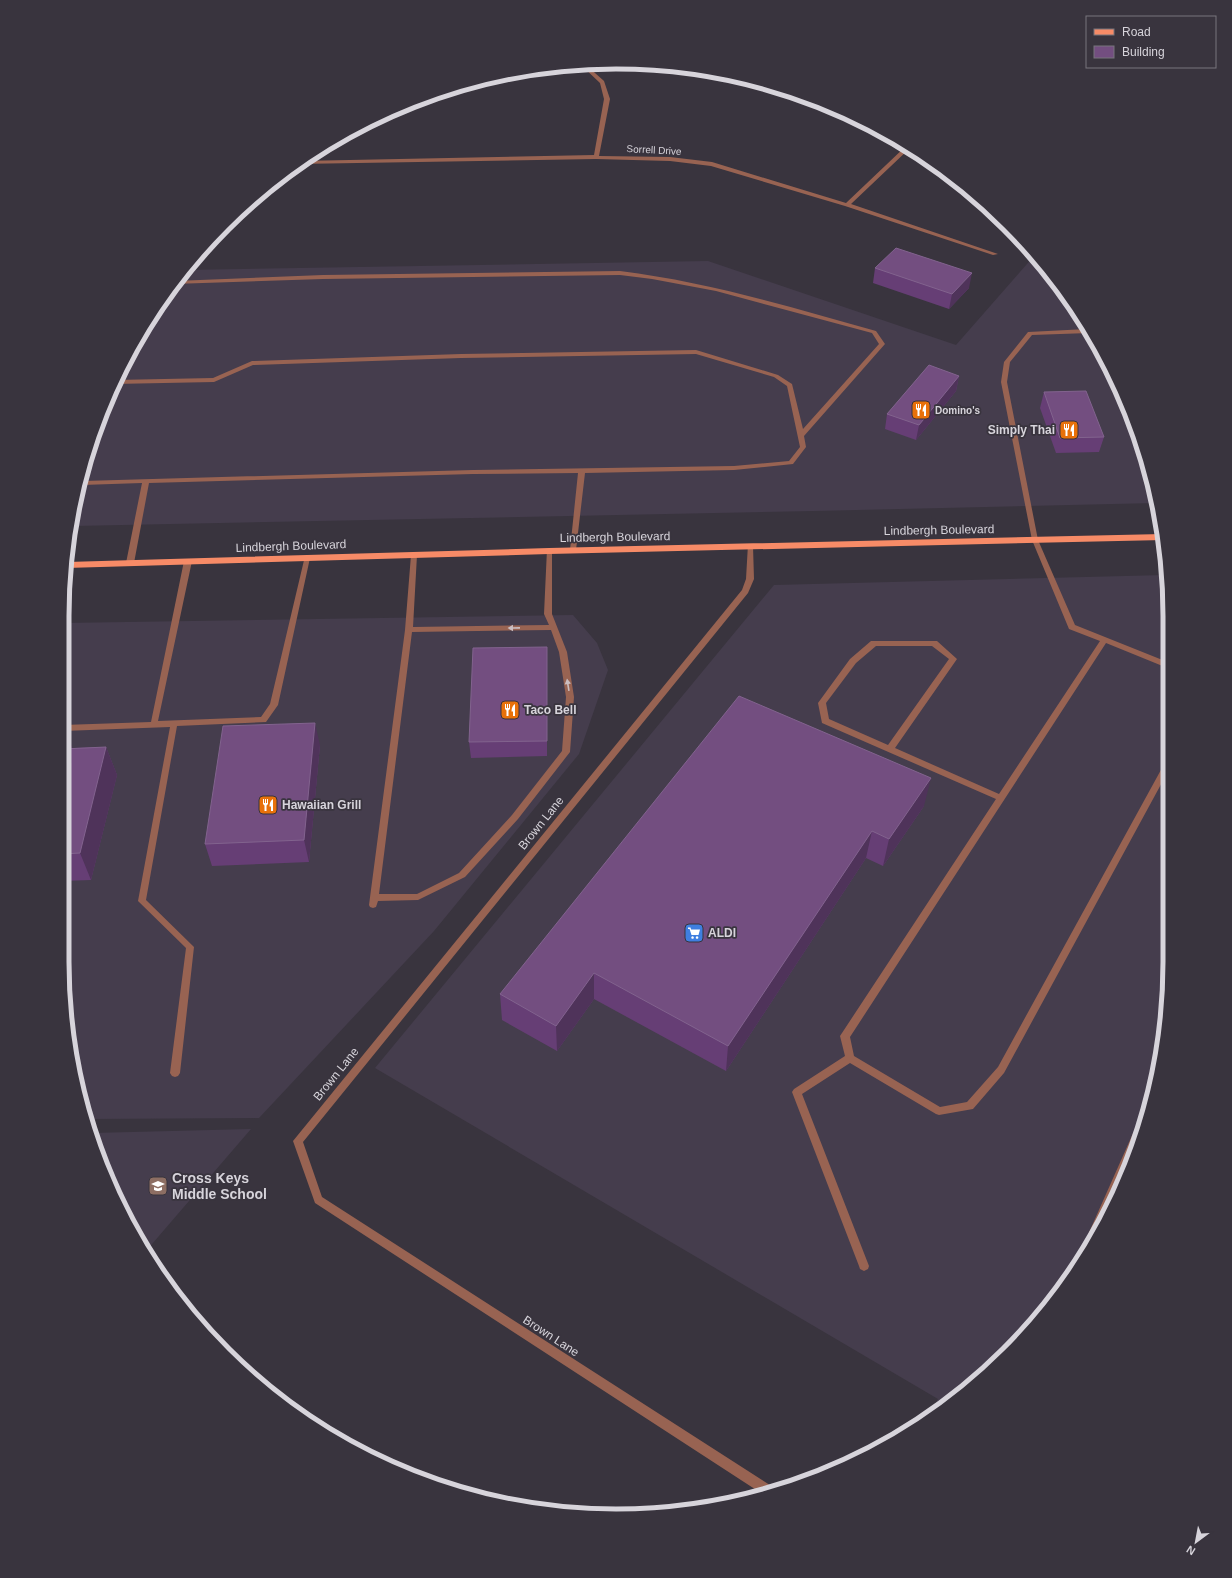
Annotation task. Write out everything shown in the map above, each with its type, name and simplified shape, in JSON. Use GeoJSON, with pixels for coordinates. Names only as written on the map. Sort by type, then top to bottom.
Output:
{"type":"FeatureCollection","features":[{"type":"Feature","properties":{"kind":"main road","name":"Lindbergh Boulevard"},"geometry":{"type":"LineString","coordinates":[[72,565],[573,550],[1157,537]]}},
{"type":"Feature","properties":{"kind":"street"},"geometry":{"type":"LineString","coordinates":[[588,70],[602,82],[607,99],[596,157]]}},
{"type":"Feature","properties":{"kind":"street"},"geometry":{"type":"LineString","coordinates":[[847,205],[904,151]]}},
{"type":"Feature","properties":{"kind":"street","name":"Sorrell Drive"},"geometry":{"type":"LineString","coordinates":[[310,163],[596,157],[670,159],[712,164],[847,205],[995,254]]}},
{"type":"Feature","properties":{"kind":"street"},"geometry":{"type":"LineString","coordinates":[[183,282],[323,277],[620,273],[654,276],[732,293],[874,332],[882,344],[801,435]]}},
{"type":"Feature","properties":{"kind":"street"},"geometry":{"type":"LineString","coordinates":[[1083,331],[1030,333],[1007,362],[1004,382],[1035,540],[1072,627],[1163,663]]}},
{"type":"Feature","properties":{"kind":"street"},"geometry":{"type":"LineString","coordinates":[[86,483],[473,472],[734,468],[791,463],[803,446],[790,385],[776,376],[696,352],[468,356],[252,363],[214,380],[122,382]]}},
{"type":"Feature","properties":{"kind":"street"},"geometry":{"type":"LineString","coordinates":[[573,550],[582,470]]}},
{"type":"Feature","properties":{"kind":"street"},"geometry":{"type":"LineString","coordinates":[[130,563],[146,482]]}},
{"type":"Feature","properties":{"kind":"street","name":"Brown Lane"},"geometry":{"type":"LineString","coordinates":[[750,546],[750,579],[744,591],[298,1141],[318,1200],[764,1488]]}},
{"type":"Feature","properties":{"kind":"street"},"geometry":{"type":"LineString","coordinates":[[414,555],[409,630],[374,902],[418,896],[462,875],[514,817],[566,752],[570,697],[563,652],[548,614],[549,551]]}},
{"type":"Feature","properties":{"kind":"street"},"geometry":{"type":"LineString","coordinates":[[69,728],[263,720],[274,705],[307,558]]}},
{"type":"Feature","properties":{"kind":"street"},"geometry":{"type":"LineString","coordinates":[[154,724],[188,561]]}},
{"type":"Feature","properties":{"kind":"street"},"geometry":{"type":"LineString","coordinates":[[409,630],[553,627]]}},
{"type":"Feature","properties":{"kind":"street"},"geometry":{"type":"LineString","coordinates":[[1104,640],[845,1036],[850,1058],[939,1111],[970,1106],[1001,1070],[1163,774]]}},
{"type":"Feature","properties":{"kind":"street"},"geometry":{"type":"LineString","coordinates":[[890,749],[952,659],[934,643],[874,643],[853,661],[822,703],[825,721],[1001,798]]}},
{"type":"Feature","properties":{"kind":"street"},"geometry":{"type":"LineString","coordinates":[[174,724],[142,901],[190,947],[175,1073]]}},
{"type":"Feature","properties":{"kind":"street"},"geometry":{"type":"LineString","coordinates":[[850,1058],[797,1092],[864,1266]]}},
{"type":"Feature","properties":{"kind":"street"},"geometry":{"type":"LineString","coordinates":[[1104,1210],[1124,1162]]}},
{"type":"Feature","properties":{"kind":"shaded area"},"geometry":{"type":"Polygon","coordinates":[[[1031,260],[1071,312],[1107,374],[1134,440],[1151,503],[77,526],[88,474],[98,440],[125,374],[142,342],[161,312],[193,270],[708,261],[956,345],[1031,260]]]}},
{"type":"Feature","properties":{"kind":"shaded area"},"geometry":{"type":"Polygon","coordinates":[[[1161,575],[1163,616],[1162,998],[1152,1069],[1144,1104],[1134,1138],[1107,1204],[1090,1236],[1071,1266],[1050,1295],[1003,1349],[977,1373],[934,1407],[938,1399],[375,1068],[774,585],[1161,575]]]}},
{"type":"Feature","properties":{"kind":"shaded area"},"geometry":{"type":"Polygon","coordinates":[[[573,615],[597,643],[608,670],[579,754],[434,931],[259,1118],[92,1119],[80,1069],[70,998],[69,623],[573,615]]]}},
{"type":"Feature","properties":{"kind":"shaded area","name":"Cross Keys Middle School"},"geometry":{"type":"Polygon","coordinates":[[[251,1129],[149,1247],[125,1204],[96,1133],[251,1129]]]}},
{"type":"Feature","properties":{"kind":"building"},"geometry":{"type":"Polygon","coordinates":[[[896,248],[972,273],[952,294],[875,268],[896,248]]]}},
{"type":"Feature","properties":{"kind":"building"},"geometry":{"type":"Polygon","coordinates":[[[929,365],[959,376],[919,425],[887,414],[929,365]]]}},
{"type":"Feature","properties":{"kind":"building"},"geometry":{"type":"Polygon","coordinates":[[[1086,391],[1104,437],[1060,438],[1044,392],[1086,391]]]}},
{"type":"Feature","properties":{"kind":"building","name":"Taco Bell"},"geometry":{"type":"Polygon","coordinates":[[[547,647],[547,741],[469,742],[473,648],[547,647]]]}},
{"type":"Feature","properties":{"kind":"building","name":"ALDI"},"geometry":{"type":"Polygon","coordinates":[[[739,696],[931,778],[889,839],[872,831],[728,1046],[594,973],[556,1026],[500,994],[739,696]]]}},
{"type":"Feature","properties":{"kind":"building","name":"Hawaiian Grill"},"geometry":{"type":"Polygon","coordinates":[[[315,723],[304,840],[205,844],[223,726],[315,723]]]}},
{"type":"Feature","properties":{"kind":"building"},"geometry":{"type":"Polygon","coordinates":[[[106,747],[80,853],[69,854],[69,749],[106,747]]]}},
{"type":"Feature","properties":{"kind":"place","name":"Domino's"},"geometry":{"type":"Point","coordinates":[921,410]}},
{"type":"Feature","properties":{"kind":"place","name":"Simply Thai"},"geometry":{"type":"Point","coordinates":[1069,430]}},
{"type":"Feature","properties":{"kind":"place","name":"Taco Bell"},"geometry":{"type":"Point","coordinates":[510,710]}},
{"type":"Feature","properties":{"kind":"place","name":"Hawaiian Grill"},"geometry":{"type":"Point","coordinates":[268,805]}},
{"type":"Feature","properties":{"kind":"place","name":"ALDI"},"geometry":{"type":"Point","coordinates":[694,933]}},
{"type":"Feature","properties":{"kind":"place","name":"Cross Keys Middle School"},"geometry":{"type":"Point","coordinates":[158,1186]}}]}
